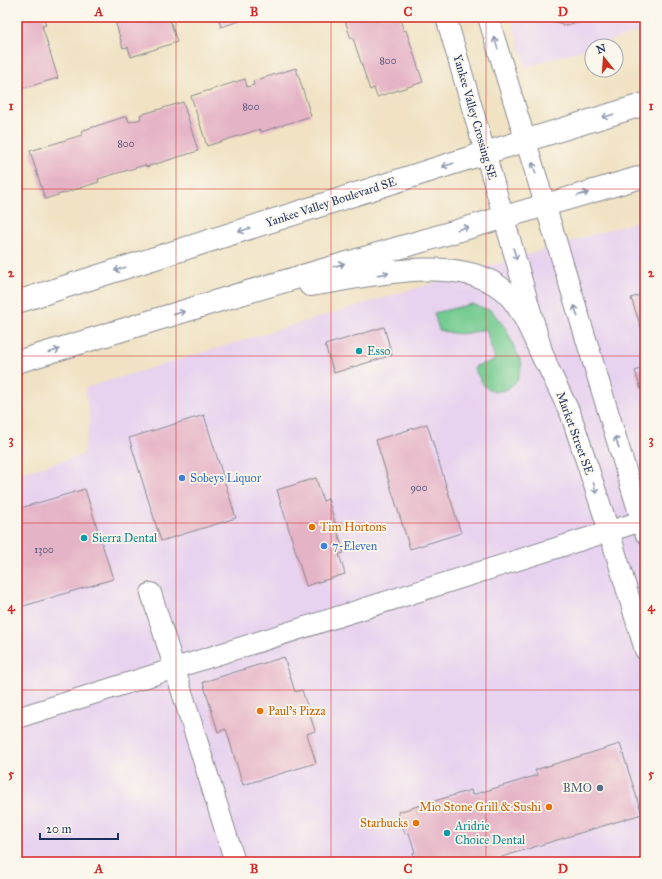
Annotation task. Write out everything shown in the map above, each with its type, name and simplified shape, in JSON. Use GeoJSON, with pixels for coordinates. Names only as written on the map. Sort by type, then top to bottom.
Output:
{"type":"FeatureCollection","features":[{"type":"Feature","properties":{"kind":"main road","name":"Yankee Valley Boulevard SE"},"geometry":{"type":"LineString","coordinates":[[17,302],[485,153],[645,104]]}},
{"type":"Feature","properties":{"kind":"main road"},"geometry":{"type":"LineString","coordinates":[[17,362],[234,296],[645,176]]}},
{"type":"Feature","properties":{"kind":"main road"},"geometry":{"type":"LineString","coordinates":[[234,296],[426,268],[457,271],[477,276],[501,288],[515,304],[545,361]]}},
{"type":"Feature","properties":{"kind":"street","name":"Yankee Valley Crossing SE"},"geometry":{"type":"LineString","coordinates":[[446,17],[504,217]]}},
{"type":"Feature","properties":{"kind":"street"},"geometry":{"type":"LineString","coordinates":[[17,718],[610,531],[644,525],[587,348],[546,205],[488,17]]}},
{"type":"Feature","properties":{"kind":"street","name":"Market Street SE"},"geometry":{"type":"LineString","coordinates":[[504,217],[545,361],[571,415],[610,531],[645,650]]}},
{"type":"Feature","properties":{"kind":"street"},"geometry":{"type":"LineString","coordinates":[[151,593],[235,862]]}},
{"type":"Feature","properties":{"kind":"shaded area"},"geometry":{"type":"Polygon","coordinates":[[[511,17],[645,17],[645,30],[619,38],[584,38],[584,49],[526,67],[511,17]]]}},
{"type":"Feature","properties":{"kind":"shaded area"},"geometry":{"type":"Polygon","coordinates":[[[645,219],[645,862],[17,862],[17,474],[83,455],[90,421],[85,388],[645,219]]]}},
{"type":"Feature","properties":{"kind":"green space"},"geometry":{"type":"Polygon","coordinates":[[[472,304],[492,311],[506,329],[522,364],[517,381],[506,390],[494,392],[485,387],[474,369],[476,366],[495,360],[486,329],[463,334],[439,330],[434,313],[472,304]]]}},
{"type":"Feature","properties":{"kind":"building"},"geometry":{"type":"Polygon","coordinates":[[[17,17],[43,17],[46,25],[42,26],[58,78],[17,90],[17,17]]]}},
{"type":"Feature","properties":{"kind":"building"},"geometry":{"type":"Polygon","coordinates":[[[114,17],[169,17],[177,42],[131,57],[128,47],[123,48],[114,17]]]}},
{"type":"Feature","properties":{"kind":"building"},"geometry":{"type":"Polygon","coordinates":[[[218,17],[252,17],[221,27],[218,17]]]}},
{"type":"Feature","properties":{"kind":"building"},"geometry":{"type":"Polygon","coordinates":[[[344,17],[399,17],[404,31],[406,30],[423,82],[377,97],[374,88],[370,90],[353,38],[351,39],[344,17]]]}},
{"type":"Feature","properties":{"kind":"building"},"geometry":{"type":"Polygon","coordinates":[[[548,17],[587,17],[588,18],[564,26],[548,17]]]}},
{"type":"Feature","properties":{"kind":"building"},"geometry":{"type":"Polygon","coordinates":[[[296,68],[311,116],[261,132],[260,129],[207,146],[191,96],[245,79],[247,87],[254,85],[253,81],[296,68]]]}},
{"type":"Feature","properties":{"kind":"building"},"geometry":{"type":"Polygon","coordinates":[[[183,102],[198,151],[146,167],[145,165],[98,179],[99,182],[45,199],[30,151],[82,135],[81,131],[127,116],[129,122],[141,119],[140,115],[183,102]]]}},
{"type":"Feature","properties":{"kind":"building"},"geometry":{"type":"Polygon","coordinates":[[[645,293],[645,339],[631,298],[645,293]]]}},
{"type":"Feature","properties":{"kind":"building","name":"Esso"},"geometry":{"type":"Polygon","coordinates":[[[384,327],[392,355],[334,373],[325,345],[384,327]]]}},
{"type":"Feature","properties":{"kind":"building"},"geometry":{"type":"Polygon","coordinates":[[[645,367],[645,388],[641,389],[635,371],[645,367]]]}},
{"type":"Feature","properties":{"kind":"building","name":"Sobeys Liquor"},"geometry":{"type":"Polygon","coordinates":[[[204,415],[236,518],[161,541],[129,438],[204,415]]]}},
{"type":"Feature","properties":{"kind":"building"},"geometry":{"type":"Polygon","coordinates":[[[427,424],[461,533],[410,549],[376,440],[427,424]]]}},
{"type":"Feature","properties":{"kind":"building","name":"Tim Hortons"},"geometry":{"type":"Polygon","coordinates":[[[316,478],[323,501],[328,499],[344,553],[339,554],[345,574],[306,586],[277,490],[316,478]]]}},
{"type":"Feature","properties":{"kind":"building"},"geometry":{"type":"Polygon","coordinates":[[[85,489],[113,579],[17,608],[17,509],[85,489]]]}},
{"type":"Feature","properties":{"kind":"building","name":"Paul's Pizza"},"geometry":{"type":"Polygon","coordinates":[[[284,657],[295,692],[302,690],[315,731],[307,734],[316,763],[243,785],[226,729],[218,732],[203,682],[284,657]]]}},
{"type":"Feature","properties":{"kind":"building"},"geometry":{"type":"Polygon","coordinates":[[[620,744],[642,814],[485,862],[416,862],[413,853],[415,852],[409,833],[405,834],[398,812],[471,790],[472,795],[519,781],[537,775],[535,770],[620,744]]]}},
{"type":"Feature","properties":{"kind":"place","name":"Esso"},"geometry":{"type":"Point","coordinates":[359,351]}},
{"type":"Feature","properties":{"kind":"place","name":"Sobeys Liquor"},"geometry":{"type":"Point","coordinates":[182,478]}},
{"type":"Feature","properties":{"kind":"place","name":"Tim Hortons"},"geometry":{"type":"Point","coordinates":[312,527]}},
{"type":"Feature","properties":{"kind":"place","name":"Sierra Dental"},"geometry":{"type":"Point","coordinates":[84,538]}},
{"type":"Feature","properties":{"kind":"place","name":"7-Eleven"},"geometry":{"type":"Point","coordinates":[324,546]}},
{"type":"Feature","properties":{"kind":"place","name":"Paul's Pizza"},"geometry":{"type":"Point","coordinates":[260,711]}},
{"type":"Feature","properties":{"kind":"place","name":"BMO"},"geometry":{"type":"Point","coordinates":[600,788]}},
{"type":"Feature","properties":{"kind":"place","name":"Mio Stone Grill & Sushi"},"geometry":{"type":"Point","coordinates":[549,807]}},
{"type":"Feature","properties":{"kind":"place","name":"Starbucks"},"geometry":{"type":"Point","coordinates":[416,823]}},
{"type":"Feature","properties":{"kind":"place","name":"Aridrie Choice Dental"},"geometry":{"type":"Point","coordinates":[447,833]}}]}
